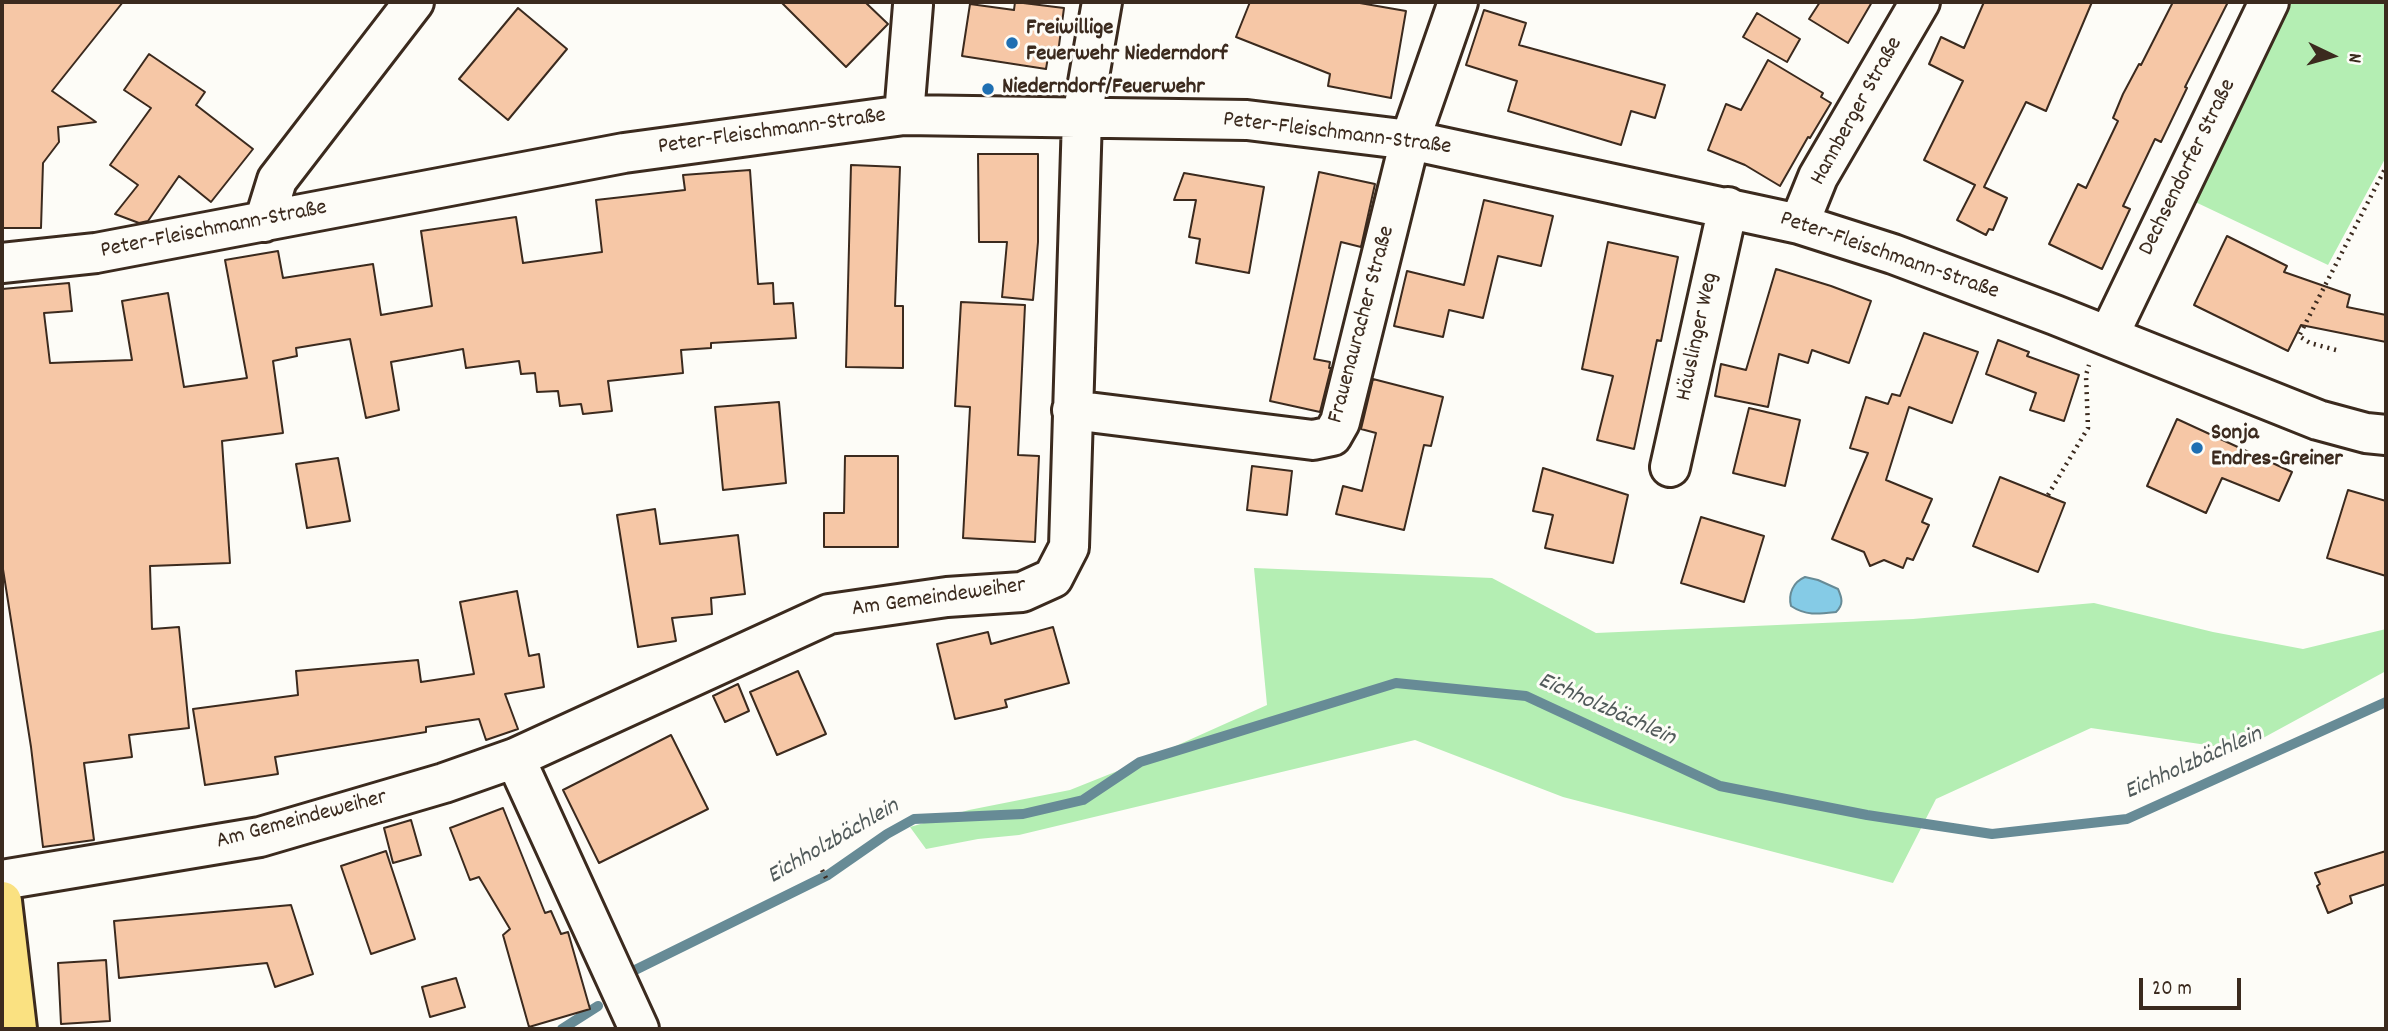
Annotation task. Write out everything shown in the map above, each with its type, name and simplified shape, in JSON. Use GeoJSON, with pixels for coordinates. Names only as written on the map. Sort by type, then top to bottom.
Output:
{"type":"FeatureCollection","features":[{"type":"Feature","properties":{"kind":"main road"},"geometry":{"type":"LineString","coordinates":[[2,901],[4,944],[17,1029]]}},
{"type":"Feature","properties":{"kind":"street"},"geometry":{"type":"LineString","coordinates":[[264,222],[277,180],[414,2]]}},
{"type":"Feature","properties":{"kind":"street","name":"Am Gemeindeweiher"},"geometry":{"type":"LineString","coordinates":[[2,880],[260,837],[444,783],[515,758],[829,614],[947,597],[1022,592],[1053,578],[1069,547],[1082,117],[1102,2]]}},
{"type":"Feature","properties":{"kind":"street","name":"Frauenauracher Straße"},"geometry":{"type":"LineString","coordinates":[[1072,410],[1312,440],[1332,436],[1340,422],[1409,140],[1458,2]]}},
{"type":"Feature","properties":{"kind":"street","name":"Hannberger Straße"},"geometry":{"type":"LineString","coordinates":[[1799,224],[1818,177],[1920,2]]}},
{"type":"Feature","properties":{"kind":"street","name":"Dechsendorfer Straße"},"geometry":{"type":"LineString","coordinates":[[2105,333],[2269,2]]}},
{"type":"Feature","properties":{"kind":"street"},"geometry":{"type":"LineString","coordinates":[[904,115],[914,5]]}},
{"type":"Feature","properties":{"kind":"street","name":"Peter-Fleischmann-Straße"},"geometry":{"type":"LineString","coordinates":[[2,263],[96,253],[624,153],[904,115],[1247,120],[1409,140],[1799,224],[1893,254],[2105,333],[2318,419],[2366,433],[2386,435]]}},
{"type":"Feature","properties":{"kind":"street","name":"Häuslinger Weg"},"geometry":{"type":"LineString","coordinates":[[1670,467],[1728,207]]}},
{"type":"Feature","properties":{"kind":"street"},"geometry":{"type":"LineString","coordinates":[[515,758],[638,1029]]}},
{"type":"Feature","properties":{"kind":"path"},"geometry":{"type":"LineString","coordinates":[[2336,350],[2310,343],[2299,336],[2386,167]]}},
{"type":"Feature","properties":{"kind":"path"},"geometry":{"type":"LineString","coordinates":[[2048,495],[2088,428],[2086,375],[2105,333]]}},
{"type":"Feature","properties":{"kind":"path"},"geometry":{"type":"LineString","coordinates":[[822,870],[828,882]]}},
{"type":"Feature","properties":{"kind":"green space"},"geometry":{"type":"Polygon","coordinates":[[[2284,2],[2386,2],[2386,157],[2328,265],[2189,199],[2284,2]]]}},
{"type":"Feature","properties":{"kind":"green space"},"geometry":{"type":"Polygon","coordinates":[[[1254,568],[1492,578],[1596,633],[1913,619],[2094,603],[2213,632],[2303,649],[2386,629],[2386,671],[2241,750],[2091,728],[1936,799],[1893,883],[1563,797],[1415,740],[1019,835],[978,839],[926,849],[910,827],[969,810],[1070,790],[1267,705],[1254,568]]]}},
{"type":"Feature","properties":{"kind":"water"},"geometry":{"type":"Polygon","coordinates":[[[1805,577],[1838,589],[1842,601],[1836,612],[1807,613],[1791,606],[1792,589],[1805,577]]]}},
{"type":"Feature","properties":{"kind":"building"},"geometry":{"type":"Polygon","coordinates":[[[2,2],[123,2],[52,91],[96,122],[58,127],[59,142],[43,163],[41,228],[2,228],[2,2]]]}},
{"type":"Feature","properties":{"kind":"building"},"geometry":{"type":"Polygon","coordinates":[[[781,2],[865,2],[888,24],[846,67],[781,2]]]}},
{"type":"Feature","properties":{"kind":"building","name":"Freiwillige Feuerwehr Niederndorf"},"geometry":{"type":"Polygon","coordinates":[[[1015,2],[1064,8],[1058,53],[1049,51],[1046,69],[962,56],[970,4],[1014,10],[1015,2]]]}},
{"type":"Feature","properties":{"kind":"building"},"geometry":{"type":"Polygon","coordinates":[[[1250,2],[1354,2],[1406,11],[1391,98],[1328,86],[1330,74],[1236,37],[1250,2]]]}},
{"type":"Feature","properties":{"kind":"building"},"geometry":{"type":"Polygon","coordinates":[[[1820,2],[1872,2],[1848,43],[1809,19],[1820,2]]]}},
{"type":"Feature","properties":{"kind":"building"},"geometry":{"type":"Polygon","coordinates":[[[1984,2],[2092,2],[2046,111],[2026,102],[1984,187],[2007,198],[1993,230],[1989,229],[1986,235],[1957,220],[1975,185],[1924,160],[1963,81],[1929,64],[1941,37],[1964,48],[1984,2]]]}},
{"type":"Feature","properties":{"kind":"building"},"geometry":{"type":"Polygon","coordinates":[[[2173,2],[2228,2],[2161,142],[2155,139],[2123,206],[2130,209],[2102,269],[2049,244],[2078,184],[2086,188],[2118,121],[2113,118],[2123,94],[2173,2]]]}},
{"type":"Feature","properties":{"kind":"building"},"geometry":{"type":"Polygon","coordinates":[[[518,8],[567,49],[508,120],[459,79],[518,8]]]}},
{"type":"Feature","properties":{"kind":"building"},"geometry":{"type":"Polygon","coordinates":[[[1484,10],[1526,23],[1519,45],[1665,85],[1655,118],[1631,111],[1621,145],[1508,111],[1517,81],[1466,65],[1484,10]]]}},
{"type":"Feature","properties":{"kind":"building"},"geometry":{"type":"Polygon","coordinates":[[[1757,13],[1800,39],[1787,62],[1743,37],[1757,13]]]}},
{"type":"Feature","properties":{"kind":"building"},"geometry":{"type":"Polygon","coordinates":[[[149,54],[205,92],[196,105],[253,149],[211,202],[179,176],[148,221],[139,223],[115,214],[138,185],[110,165],[151,108],[124,90],[149,54]]]}},
{"type":"Feature","properties":{"kind":"building"},"geometry":{"type":"Polygon","coordinates":[[[1768,60],[1823,93],[1821,97],[1831,103],[1780,186],[1745,165],[1708,150],[1726,104],[1741,110],[1768,60]]]}},
{"type":"Feature","properties":{"kind":"building"},"geometry":{"type":"Polygon","coordinates":[[[978,154],[1038,154],[1038,242],[1033,300],[1002,297],[1007,242],[979,242],[978,154]]]}},
{"type":"Feature","properties":{"kind":"building"},"geometry":{"type":"Polygon","coordinates":[[[851,165],[900,167],[895,306],[903,306],[903,368],[846,367],[851,165]]]}},
{"type":"Feature","properties":{"kind":"building"},"geometry":{"type":"Polygon","coordinates":[[[750,170],[758,284],[773,283],[774,304],[793,303],[796,338],[711,343],[711,348],[681,350],[683,373],[608,381],[612,411],[583,414],[581,404],[560,406],[558,391],[537,392],[535,373],[521,374],[519,361],[466,368],[463,349],[391,362],[399,410],[366,418],[350,339],[296,348],[297,356],[273,361],[283,433],[222,441],[230,563],[150,566],[152,629],[179,627],[189,728],[129,735],[132,757],[84,763],[94,840],[43,847],[31,747],[2,563],[2,289],[69,283],[72,311],[44,313],[50,363],[132,360],[122,301],[168,293],[184,387],[247,378],[225,260],[278,251],[283,278],[373,264],[381,315],[432,306],[421,231],[516,217],[523,263],[602,252],[596,200],[685,190],[683,175],[750,170]]]}},
{"type":"Feature","properties":{"kind":"building"},"geometry":{"type":"Polygon","coordinates":[[[1319,172],[1375,184],[1361,247],[1341,242],[1314,359],[1330,362],[1331,368],[1320,412],[1270,401],[1319,172]]]}},
{"type":"Feature","properties":{"kind":"building"},"geometry":{"type":"Polygon","coordinates":[[[1184,173],[1264,187],[1249,273],[1196,263],[1200,239],[1189,237],[1196,200],[1174,200],[1184,173]]]}},
{"type":"Feature","properties":{"kind":"building"},"geometry":{"type":"Polygon","coordinates":[[[1484,200],[1553,216],[1541,266],[1498,256],[1483,318],[1449,310],[1443,337],[1394,326],[1407,271],[1464,285],[1484,200]]]}},
{"type":"Feature","properties":{"kind":"building"},"geometry":{"type":"Polygon","coordinates":[[[2227,236],[2287,266],[2284,272],[2350,295],[2347,307],[2386,315],[2386,342],[2301,325],[2288,351],[2194,305],[2227,236]]]}},
{"type":"Feature","properties":{"kind":"building"},"geometry":{"type":"Polygon","coordinates":[[[1608,242],[1678,257],[1661,341],[1657,340],[1634,449],[1597,440],[1613,376],[1582,369],[1608,242]]]}},
{"type":"Feature","properties":{"kind":"building"},"geometry":{"type":"Polygon","coordinates":[[[1776,269],[1871,301],[1849,363],[1812,350],[1808,363],[1779,354],[1768,407],[1715,396],[1721,364],[1746,370],[1776,269]]]}},
{"type":"Feature","properties":{"kind":"building"},"geometry":{"type":"Polygon","coordinates":[[[961,302],[1025,305],[1018,455],[1039,456],[1035,542],[963,538],[970,407],[955,406],[961,302]]]}},
{"type":"Feature","properties":{"kind":"building"},"geometry":{"type":"Polygon","coordinates":[[[1924,333],[1978,352],[1952,423],[1909,407],[1886,480],[1932,499],[1922,522],[1929,525],[1913,560],[1907,558],[1903,568],[1884,560],[1870,566],[1864,552],[1832,539],[1868,453],[1850,448],[1866,397],[1888,404],[1892,394],[1900,396],[1924,333]]]}},
{"type":"Feature","properties":{"kind":"building"},"geometry":{"type":"Polygon","coordinates":[[[1998,340],[2029,352],[2027,356],[2079,375],[2064,421],[2030,410],[2036,393],[1986,374],[1998,340]]]}},
{"type":"Feature","properties":{"kind":"building"},"geometry":{"type":"Polygon","coordinates":[[[1373,379],[1443,397],[1431,446],[1424,445],[1404,530],[1336,514],[1343,486],[1362,491],[1376,433],[1361,429],[1373,379]]]}},
{"type":"Feature","properties":{"kind":"building"},"geometry":{"type":"Polygon","coordinates":[[[779,402],[786,483],[723,490],[715,407],[779,402]]]}},
{"type":"Feature","properties":{"kind":"building"},"geometry":{"type":"Polygon","coordinates":[[[1749,408],[1800,420],[1785,486],[1733,473],[1749,408]]]}},
{"type":"Feature","properties":{"kind":"building"},"geometry":{"type":"Polygon","coordinates":[[[2177,419],[2292,472],[2279,501],[2222,478],[2206,513],[2147,486],[2177,419]]]}},
{"type":"Feature","properties":{"kind":"building"},"geometry":{"type":"Polygon","coordinates":[[[845,456],[898,456],[898,547],[824,547],[824,513],[844,513],[845,456]]]}},
{"type":"Feature","properties":{"kind":"building"},"geometry":{"type":"Polygon","coordinates":[[[338,458],[350,521],[307,528],[296,464],[338,458]]]}},
{"type":"Feature","properties":{"kind":"building"},"geometry":{"type":"Polygon","coordinates":[[[1252,466],[1292,471],[1287,515],[1247,510],[1252,466]]]}},
{"type":"Feature","properties":{"kind":"building"},"geometry":{"type":"Polygon","coordinates":[[[1543,468],[1628,495],[1613,563],[1545,548],[1553,515],[1533,511],[1543,468]]]}},
{"type":"Feature","properties":{"kind":"building"},"geometry":{"type":"Polygon","coordinates":[[[2000,477],[2065,503],[2038,572],[1973,546],[2000,477]]]}},
{"type":"Feature","properties":{"kind":"building"},"geometry":{"type":"Polygon","coordinates":[[[2348,490],[2386,501],[2386,576],[2327,558],[2348,490]]]}},
{"type":"Feature","properties":{"kind":"building"},"geometry":{"type":"Polygon","coordinates":[[[655,509],[660,544],[738,535],[745,594],[711,598],[712,614],[672,618],[676,641],[638,647],[617,515],[655,509]]]}},
{"type":"Feature","properties":{"kind":"building"},"geometry":{"type":"Polygon","coordinates":[[[1701,517],[1764,536],[1744,602],[1681,583],[1701,517]]]}},
{"type":"Feature","properties":{"kind":"building"},"geometry":{"type":"Polygon","coordinates":[[[517,591],[529,656],[539,654],[544,687],[505,694],[518,729],[486,740],[479,719],[426,727],[426,732],[275,757],[278,774],[205,785],[193,709],[298,695],[296,671],[418,660],[421,682],[474,674],[460,602],[517,591]]]}},
{"type":"Feature","properties":{"kind":"building"},"geometry":{"type":"Polygon","coordinates":[[[1053,627],[1069,683],[1005,700],[1007,707],[955,719],[937,644],[988,632],[991,644],[1053,627]]]}},
{"type":"Feature","properties":{"kind":"building"},"geometry":{"type":"Polygon","coordinates":[[[798,671],[826,734],[777,755],[750,692],[798,671]]]}},
{"type":"Feature","properties":{"kind":"building"},"geometry":{"type":"Polygon","coordinates":[[[738,684],[749,711],[725,722],[713,696],[738,684]]]}},
{"type":"Feature","properties":{"kind":"building"},"geometry":{"type":"Polygon","coordinates":[[[671,735],[708,809],[599,863],[563,790],[671,735]]]}},
{"type":"Feature","properties":{"kind":"building"},"geometry":{"type":"Polygon","coordinates":[[[503,808],[545,913],[551,911],[561,934],[568,932],[590,1009],[529,1027],[503,935],[510,929],[479,877],[470,880],[450,828],[503,808]]]}},
{"type":"Feature","properties":{"kind":"building"},"geometry":{"type":"Polygon","coordinates":[[[411,820],[421,855],[393,863],[384,828],[411,820]]]}},
{"type":"Feature","properties":{"kind":"building"},"geometry":{"type":"Polygon","coordinates":[[[386,851],[415,939],[371,954],[341,866],[386,851]]]}},
{"type":"Feature","properties":{"kind":"building"},"geometry":{"type":"Polygon","coordinates":[[[2386,851],[2386,884],[2350,896],[2352,903],[2328,913],[2317,886],[2320,884],[2315,873],[2386,851]]]}},
{"type":"Feature","properties":{"kind":"building"},"geometry":{"type":"Polygon","coordinates":[[[291,905],[313,974],[275,987],[267,963],[119,978],[114,921],[291,905]]]}},
{"type":"Feature","properties":{"kind":"building"},"geometry":{"type":"Polygon","coordinates":[[[106,960],[110,1021],[61,1024],[58,963],[106,960]]]}},
{"type":"Feature","properties":{"kind":"building"},"geometry":{"type":"Polygon","coordinates":[[[456,978],[465,1007],[430,1017],[422,987],[456,978]]]}},
{"type":"Feature","properties":{"kind":"waterway","name":"Eichholzbächlein"},"geometry":{"type":"LineString","coordinates":[[629,973],[828,875],[887,834],[914,819],[1023,814],[1083,800],[1140,762],[1396,683],[1526,696],[1720,786],[1867,815],[1992,834],[2127,819],[2386,702]]}},
{"type":"Feature","properties":{"kind":"waterway","name":"Eichholzbächlein"},"geometry":{"type":"LineString","coordinates":[[562,1029],[598,1006]]}},
{"type":"Feature","properties":{"kind":"place","name":"Freiwillige Feuerwehr Niederndorf"},"geometry":{"type":"Point","coordinates":[1012,43]}},
{"type":"Feature","properties":{"kind":"place","name":"Niederndorf/Feuerwehr"},"geometry":{"type":"Point","coordinates":[988,89]}},
{"type":"Feature","properties":{"kind":"place","name":"Sonja Endres-Greiner"},"geometry":{"type":"Point","coordinates":[2197,448]}}]}
